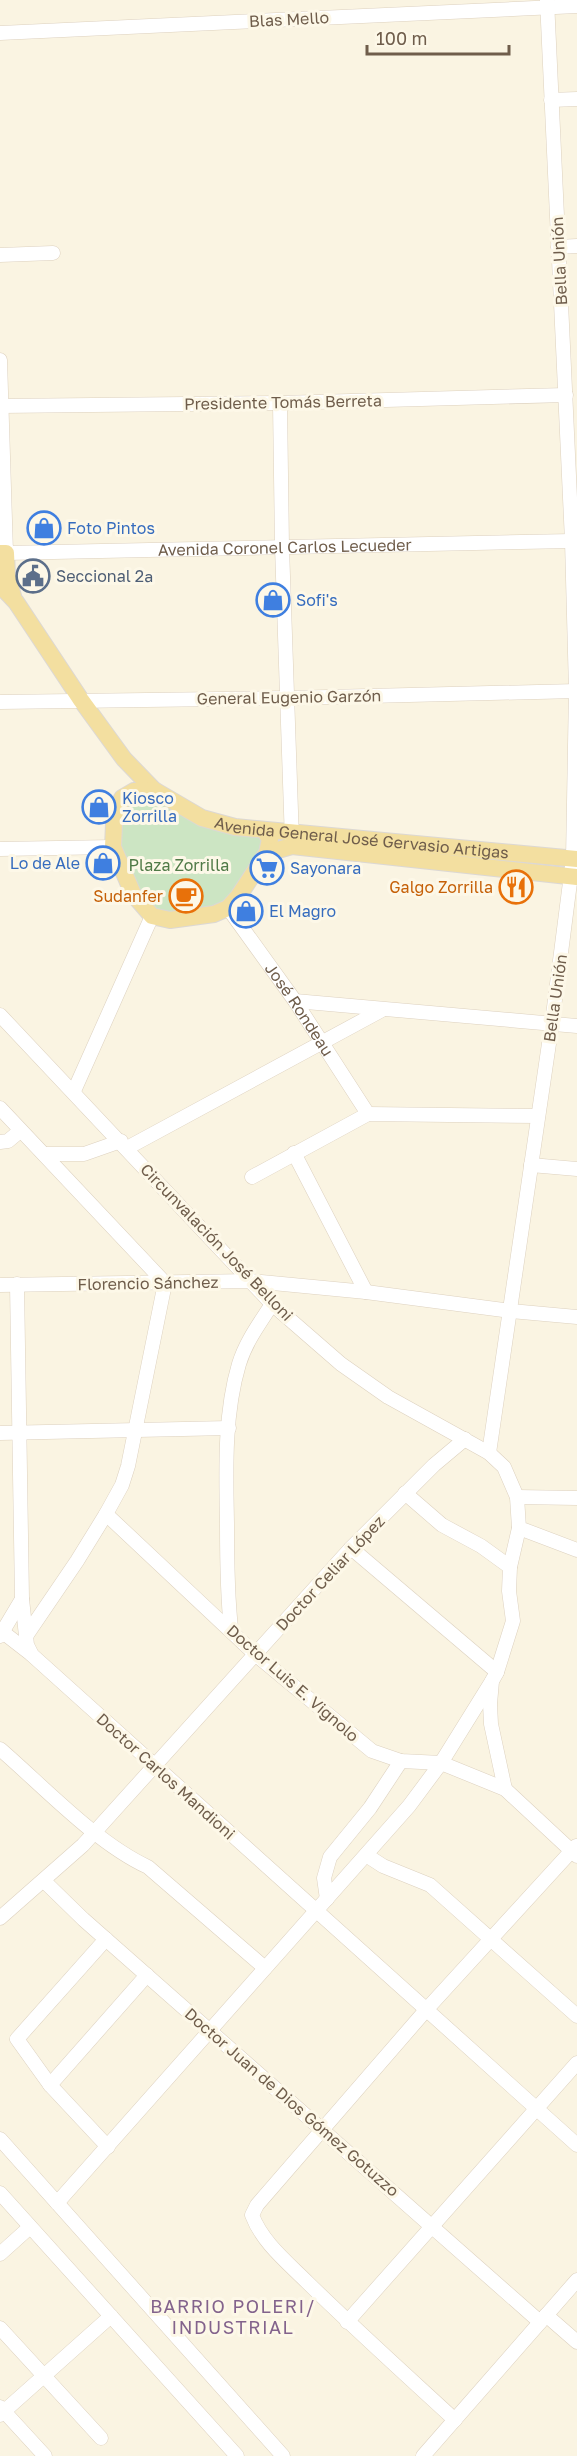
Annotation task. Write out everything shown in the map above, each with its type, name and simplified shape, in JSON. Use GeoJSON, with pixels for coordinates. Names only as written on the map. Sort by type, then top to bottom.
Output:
{"type":"FeatureCollection","features":[{"type":"Feature","properties":{"kind":"main road"},"geometry":{"type":"LineString","coordinates":[[3,553],[9,585],[16,602]]}},
{"type":"Feature","properties":{"kind":"main road"},"geometry":{"type":"LineString","coordinates":[[0,585],[16,602],[81,700],[124,759],[154,790]]}},
{"type":"Feature","properties":{"kind":"main road"},"geometry":{"type":"LineString","coordinates":[[124,759],[128,778],[114,824],[113,847],[133,894],[152,916],[170,920],[214,914],[228,908],[267,853],[270,839],[264,830]]}},
{"type":"Feature","properties":{"kind":"main road"},"geometry":{"type":"LineString","coordinates":[[122,798],[134,790],[154,790]]}},
{"type":"Feature","properties":{"kind":"main road","name":"Avenida General José Gervasio Artigas"},"geometry":{"type":"LineString","coordinates":[[154,790],[202,818],[235,827],[264,830],[292,839],[574,877]]}},
{"type":"Feature","properties":{"kind":"main road","name":"Avenida General José Gervasio Artigas"},"geometry":{"type":"LineString","coordinates":[[267,853],[292,839],[575,859]]}},
{"type":"Feature","properties":{"kind":"street","name":"Blas Mello"},"geometry":{"type":"LineString","coordinates":[[0,33],[547,4],[577,6]]}},
{"type":"Feature","properties":{"kind":"street","name":"Bella Unión"},"geometry":{"type":"LineString","coordinates":[[489,1452],[575,859],[577,691],[567,395],[547,4]]}},
{"type":"Feature","properties":{"kind":"street"},"geometry":{"type":"LineString","coordinates":[[551,100],[577,99]]}},
{"type":"Feature","properties":{"kind":"street"},"geometry":{"type":"LineString","coordinates":[[558,247],[577,246]]}},
{"type":"Feature","properties":{"kind":"street"},"geometry":{"type":"LineString","coordinates":[[0,255],[54,253]]}},
{"type":"Feature","properties":{"kind":"street"},"geometry":{"type":"LineString","coordinates":[[0,360],[3,553]]}},
{"type":"Feature","properties":{"kind":"street","name":"Presidente Tomás Berreta"},"geometry":{"type":"LineString","coordinates":[[1,406],[280,403],[567,395]]}},
{"type":"Feature","properties":{"kind":"street"},"geometry":{"type":"LineString","coordinates":[[280,403],[282,547],[292,839]]}},
{"type":"Feature","properties":{"kind":"street","name":"Avenida Coronel Carlos Lecueder"},"geometry":{"type":"LineString","coordinates":[[3,553],[572,541]]}},
{"type":"Feature","properties":{"kind":"street","name":"General Eugenio Garzón"},"geometry":{"type":"LineString","coordinates":[[0,702],[577,691]]}},
{"type":"Feature","properties":{"kind":"street"},"geometry":{"type":"LineString","coordinates":[[0,849],[113,847]]}},
{"type":"Feature","properties":{"kind":"street","name":"José Rondeau"},"geometry":{"type":"LineString","coordinates":[[228,908],[295,1002],[368,1114]]}},
{"type":"Feature","properties":{"kind":"street"},"geometry":{"type":"LineString","coordinates":[[74,1091],[152,916]]}},
{"type":"Feature","properties":{"kind":"street"},"geometry":{"type":"LineString","coordinates":[[295,1002],[577,1026]]}},
{"type":"Feature","properties":{"kind":"street"},"geometry":{"type":"LineString","coordinates":[[44,1154],[84,1154],[124,1145],[382,1010]]}},
{"type":"Feature","properties":{"kind":"street","name":"Circunvalación José Belloni"},"geometry":{"type":"LineString","coordinates":[[0,1015],[272,1304],[342,1364],[388,1397],[489,1452],[504,1467],[517,1497],[519,1528],[510,1568],[509,1591],[513,1621],[495,1677]]}},
{"type":"Feature","properties":{"kind":"street"},"geometry":{"type":"LineString","coordinates":[[0,1108],[165,1283],[125,1476],[106,1514],[77,1561],[26,1636]]}},
{"type":"Feature","properties":{"kind":"street"},"geometry":{"type":"LineString","coordinates":[[252,1177],[368,1114],[538,1116]]}},
{"type":"Feature","properties":{"kind":"street"},"geometry":{"type":"LineString","coordinates":[[0,1142],[8,1141],[20,1131]]}},
{"type":"Feature","properties":{"kind":"street"},"geometry":{"type":"LineString","coordinates":[[294,1153],[366,1292]]}},
{"type":"Feature","properties":{"kind":"street"},"geometry":{"type":"LineString","coordinates":[[531,1165],[577,1169]]}},
{"type":"Feature","properties":{"kind":"street","name":"Florencio Sánchez"},"geometry":{"type":"LineString","coordinates":[[0,1285],[251,1281],[577,1317]]}},
{"type":"Feature","properties":{"kind":"street","name":"Doctor Carlos Mandioni"},"geometry":{"type":"LineString","coordinates":[[17,1284],[22,1599],[27,1645],[33,1655],[577,2145]]}},
{"type":"Feature","properties":{"kind":"street"},"geometry":{"type":"LineString","coordinates":[[231,1628],[226,1485],[230,1409],[239,1364],[248,1341],[272,1304]]}},
{"type":"Feature","properties":{"kind":"street"},"geometry":{"type":"LineString","coordinates":[[0,1433],[229,1428]]}},
{"type":"Feature","properties":{"kind":"street","name":"Doctor Celiar López"},"geometry":{"type":"LineString","coordinates":[[0,1918],[44,1881],[95,1832],[351,1548],[434,1465],[465,1439]]}},
{"type":"Feature","properties":{"kind":"street"},"geometry":{"type":"LineString","coordinates":[[405,1493],[442,1525],[481,1546],[510,1568]]}},
{"type":"Feature","properties":{"kind":"street"},"geometry":{"type":"LineString","coordinates":[[517,1497],[577,1498]]}},
{"type":"Feature","properties":{"kind":"street","name":"Doctor Luis E. Vignolo"},"geometry":{"type":"LineString","coordinates":[[106,1514],[231,1628],[255,1654],[372,1751],[400,1761],[441,1763],[505,1789],[575,1851]]}},
{"type":"Feature","properties":{"kind":"street"},"geometry":{"type":"LineString","coordinates":[[519,1528],[577,1550]]}},
{"type":"Feature","properties":{"kind":"street"},"geometry":{"type":"LineString","coordinates":[[351,1548],[495,1677]]}},
{"type":"Feature","properties":{"kind":"street"},"geometry":{"type":"LineString","coordinates":[[22,1599],[1,1633],[33,1655]]}},
{"type":"Feature","properties":{"kind":"street"},"geometry":{"type":"LineString","coordinates":[[57,2203],[410,1806],[441,1763],[495,1677]]}},
{"type":"Feature","properties":{"kind":"street"},"geometry":{"type":"LineString","coordinates":[[495,1677],[490,1704],[491,1724],[505,1789]]}},
{"type":"Feature","properties":{"kind":"street"},"geometry":{"type":"LineString","coordinates":[[0,1749],[95,1832],[132,1859],[148,1867],[265,1968]]}},
{"type":"Feature","properties":{"kind":"street"},"geometry":{"type":"LineString","coordinates":[[327,1899],[324,1878],[330,1857],[370,1808],[400,1761]]}},
{"type":"Feature","properties":{"kind":"street"},"geometry":{"type":"LineString","coordinates":[[455,2420],[347,2322],[258,2230],[252,2215],[257,2205],[426,2010],[575,1851]]}},
{"type":"Feature","properties":{"kind":"street"},"geometry":{"type":"LineString","coordinates":[[366,1855],[383,1866],[430,1886],[577,2016]]}},
{"type":"Feature","properties":{"kind":"street","name":"Doctor Juan de Dios Gómez Gotuzzo"},"geometry":{"type":"LineString","coordinates":[[44,1881],[106,1939],[432,2226],[543,2319],[577,2342]]}},
{"type":"Feature","properties":{"kind":"street"},"geometry":{"type":"LineString","coordinates":[[106,1939],[17,2039],[50,2085],[108,2147]]}},
{"type":"Feature","properties":{"kind":"street"},"geometry":{"type":"LineString","coordinates":[[50,2085],[147,1975]]}},
{"type":"Feature","properties":{"kind":"street"},"geometry":{"type":"LineString","coordinates":[[347,2322],[577,2063]]}},
{"type":"Feature","properties":{"kind":"street"},"geometry":{"type":"LineString","coordinates":[[0,2139],[284,2456]]}},
{"type":"Feature","properties":{"kind":"street"},"geometry":{"type":"LineString","coordinates":[[0,2193],[237,2456]]}},
{"type":"Feature","properties":{"kind":"street"},"geometry":{"type":"LineString","coordinates":[[0,2254],[30,2227]]}},
{"type":"Feature","properties":{"kind":"street"},"geometry":{"type":"LineString","coordinates":[[423,2456],[577,2280]]}},
{"type":"Feature","properties":{"kind":"street"},"geometry":{"type":"LineString","coordinates":[[45,2456],[1,2411],[111,2316]]}},
{"type":"Feature","properties":{"kind":"street"},"geometry":{"type":"LineString","coordinates":[[0,2328],[101,2438]]}},
{"type":"Feature","properties":{"kind":"green space","name":"Plaza Zorrilla"},"geometry":{"type":"Polygon","coordinates":[[[141,794],[262,834],[266,840],[227,900],[213,907],[165,913],[147,905],[120,854],[118,836],[128,804],[141,794]]]}},
{"type":"Feature","properties":{"kind":"place","name":"Foto Pintos"},"geometry":{"type":"Point","coordinates":[44,528]}},
{"type":"Feature","properties":{"kind":"place","name":"Seccional 2ª"},"geometry":{"type":"Point","coordinates":[33,576]}},
{"type":"Feature","properties":{"kind":"place","name":"Sofi's"},"geometry":{"type":"Point","coordinates":[273,600]}},
{"type":"Feature","properties":{"kind":"place","name":"Kiosco Zorrilla"},"geometry":{"type":"Point","coordinates":[99,807]}},
{"type":"Feature","properties":{"kind":"place","name":"Lo de Ale"},"geometry":{"type":"Point","coordinates":[103,863]}},
{"type":"Feature","properties":{"kind":"place","name":"Sayonara"},"geometry":{"type":"Point","coordinates":[267,868]}},
{"type":"Feature","properties":{"kind":"place","name":"Galgo Zorrilla"},"geometry":{"type":"Point","coordinates":[516,887]}},
{"type":"Feature","properties":{"kind":"place","name":"Sudanfer"},"geometry":{"type":"Point","coordinates":[186,896]}},
{"type":"Feature","properties":{"kind":"place","name":"El Magro"},"geometry":{"type":"Point","coordinates":[246,911]}},
{"type":"Feature","properties":{"kind":"district","name":"BARRIO POLERI/ INDUSTRIAL"},"geometry":{"type":"Point","coordinates":[233,2316]}}]}
